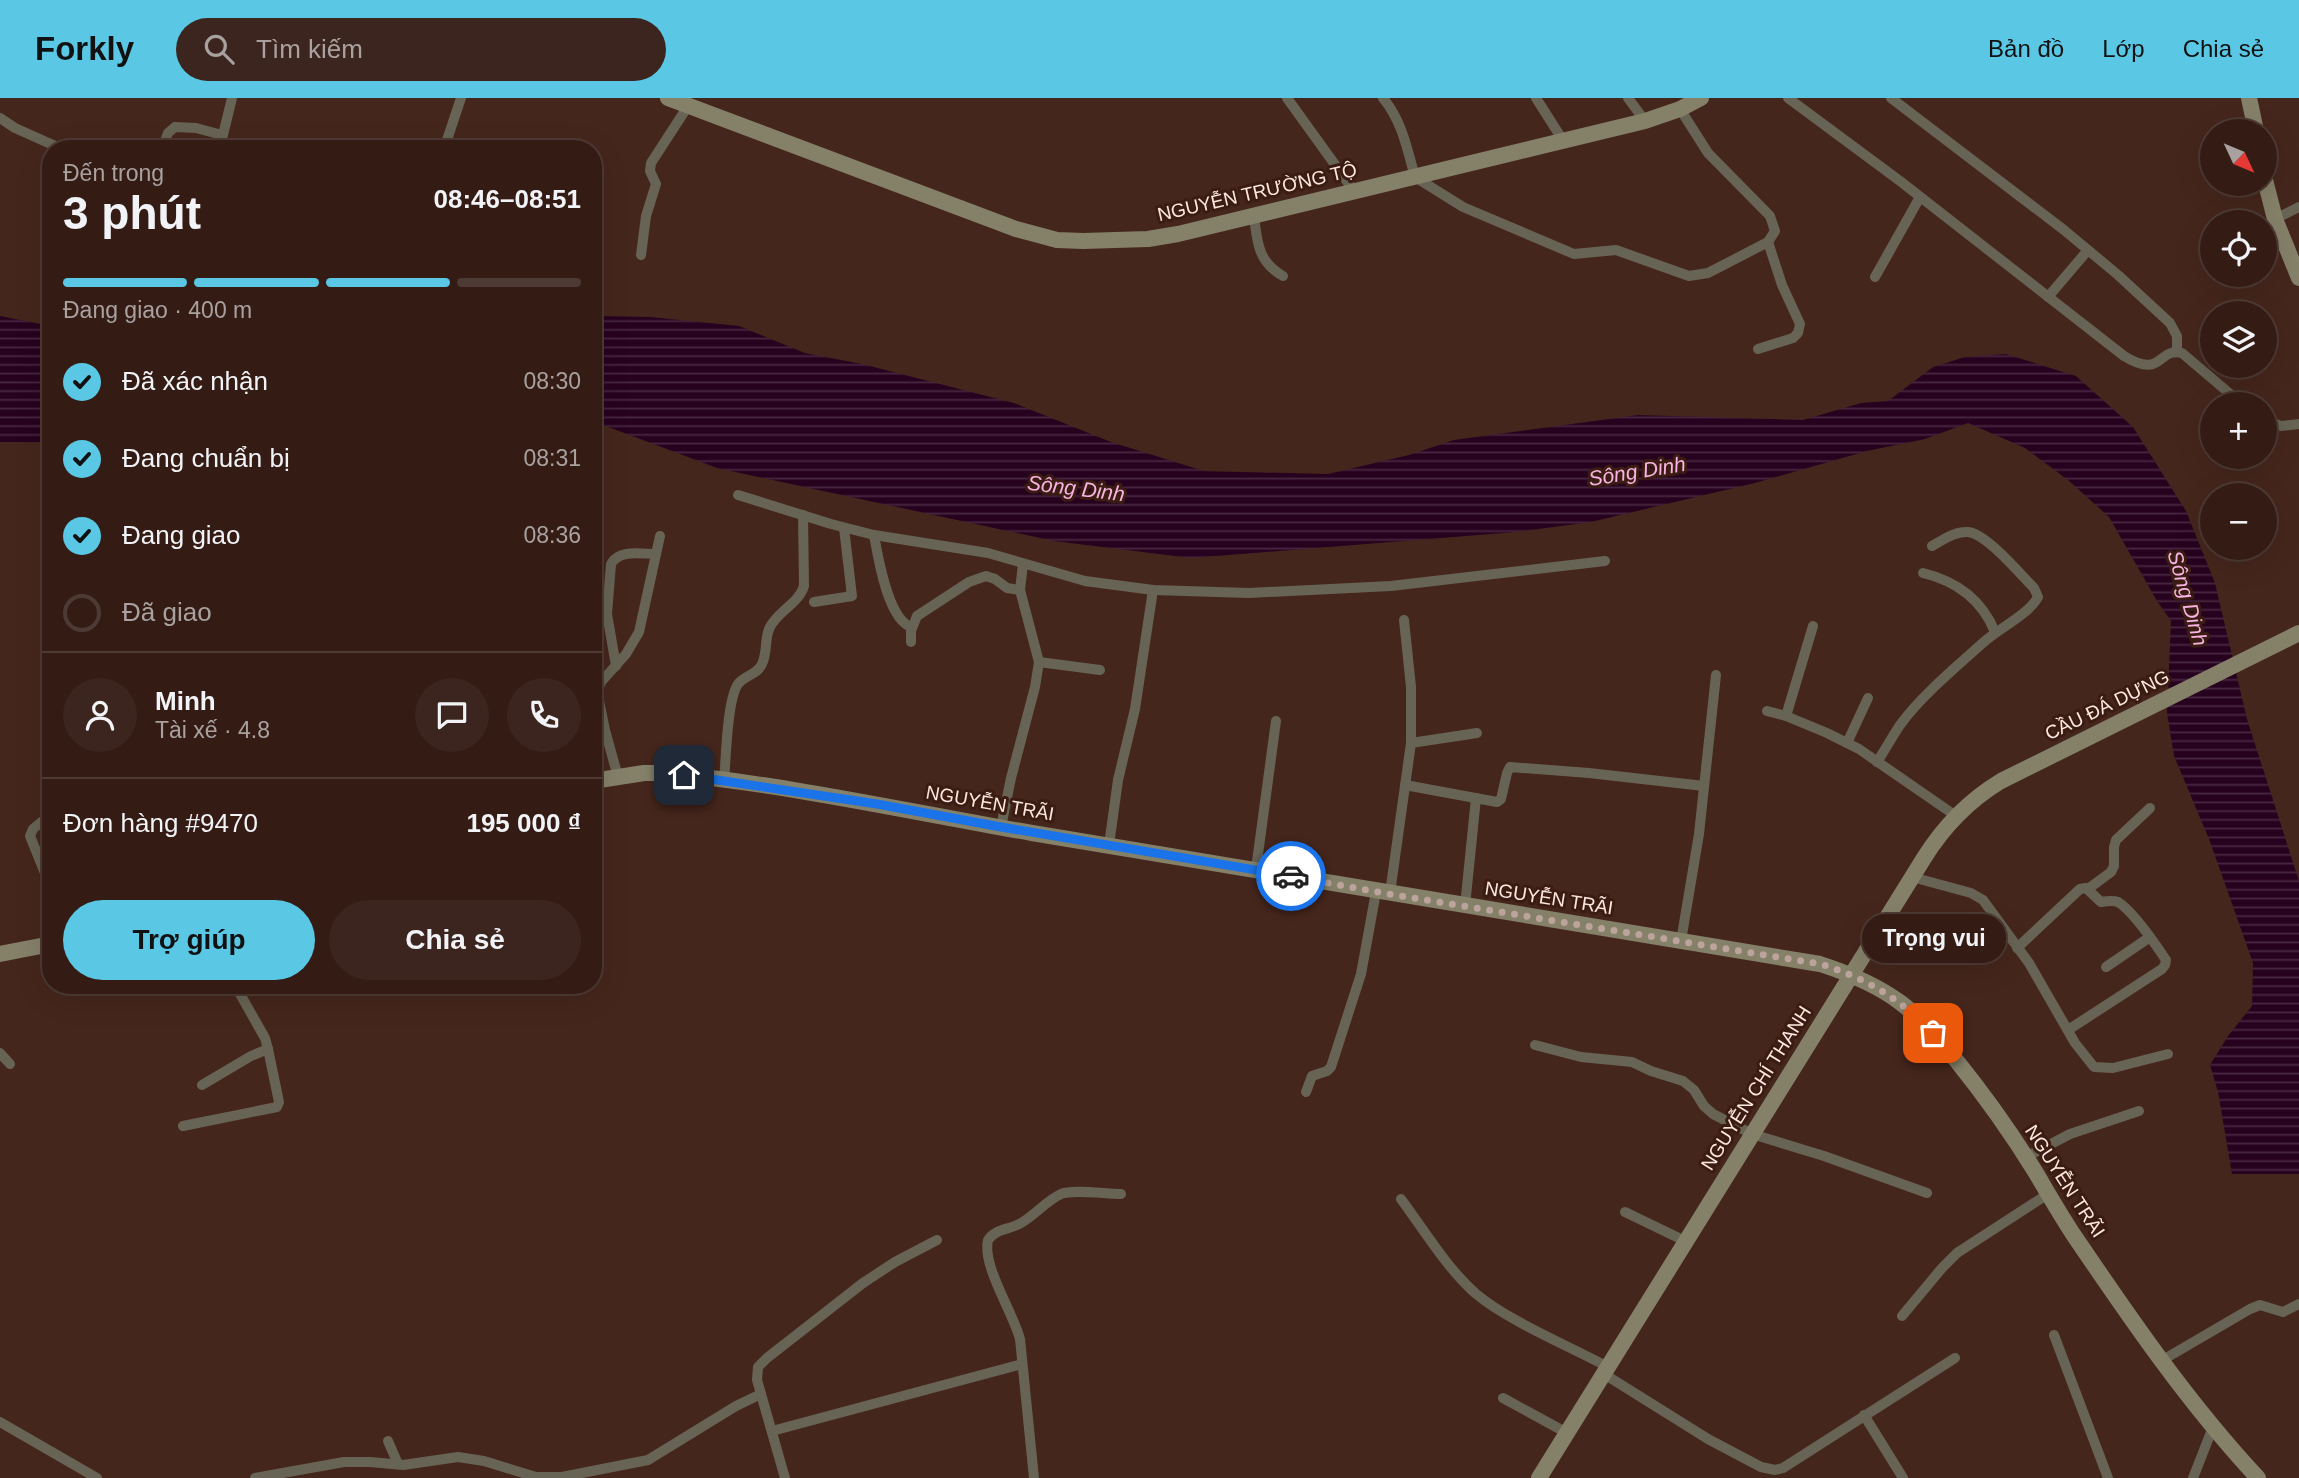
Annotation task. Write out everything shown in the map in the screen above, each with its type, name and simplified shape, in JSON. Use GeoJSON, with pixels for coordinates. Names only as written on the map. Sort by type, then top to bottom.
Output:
{"type":"FeatureCollection","features":[{"type":"Feature","properties":{"kind":"main road","name":"NGUYỄN TRƯỜNG TỘ"},"geometry":{"type":"LineString","coordinates":[[668,98],[1016,229],[1048,238],[1108,242],[1178,234],[1564,142],[1645,121],[1680,109],[1701,98]]}},
{"type":"Feature","properties":{"kind":"main road"},"geometry":{"type":"LineString","coordinates":[[2249,98],[2253,119]]}},
{"type":"Feature","properties":{"kind":"main road"},"geometry":{"type":"LineString","coordinates":[[2277,224],[2299,278]]}},
{"type":"Feature","properties":{"kind":"main road","name":"CẦU ĐÁ DỰNG"},"geometry":{"type":"LineString","coordinates":[[2047,758],[2299,633]]}},
{"type":"Feature","properties":{"kind":"main road","name":"NGUYỄN CHÍ THANH"},"geometry":{"type":"LineString","coordinates":[[1539,1478],[1934,843],[1956,816],[1986,791],[2047,758]]}},
{"type":"Feature","properties":{"kind":"main road","name":"NGUYỄN TRÃI"},"geometry":{"type":"LineString","coordinates":[[602,780],[667,773],[864,802],[1465,906],[1820,964],[1852,975],[1899,1002],[1922,1022],[1980,1090],[2026,1157],[2074,1235],[2161,1360],[2213,1427],[2258,1478]]}},
{"type":"Feature","properties":{"kind":"main road"},"geometry":{"type":"LineString","coordinates":[[0,954],[42,946]]}},
{"type":"Feature","properties":{"kind":"street"},"geometry":{"type":"LineString","coordinates":[[223,140],[222,135],[232,98]]}},
{"type":"Feature","properties":{"kind":"street"},"geometry":{"type":"LineString","coordinates":[[447,140],[461,98]]}},
{"type":"Feature","properties":{"kind":"street"},"geometry":{"type":"LineString","coordinates":[[1287,98],[1354,191]]}},
{"type":"Feature","properties":{"kind":"street"},"geometry":{"type":"LineString","coordinates":[[1382,98],[1401,127],[1415,177],[1463,207],[1574,254],[1616,250],[1681,275],[1702,275],[1768,242],[1775,231],[1770,216],[1708,153],[1680,109]]}},
{"type":"Feature","properties":{"kind":"street"},"geometry":{"type":"LineString","coordinates":[[1536,98],[1564,142]]}},
{"type":"Feature","properties":{"kind":"street"},"geometry":{"type":"LineString","coordinates":[[1628,98],[1645,121]]}},
{"type":"Feature","properties":{"kind":"street"},"geometry":{"type":"LineString","coordinates":[[1788,98],[2136,364],[2150,366],[2178,351]]}},
{"type":"Feature","properties":{"kind":"street"},"geometry":{"type":"LineString","coordinates":[[1891,98],[2088,250],[2170,323],[2177,336],[2178,351]]}},
{"type":"Feature","properties":{"kind":"street"},"geometry":{"type":"LineString","coordinates":[[641,255],[646,216],[656,184],[650,172],[651,163],[688,106]]}},
{"type":"Feature","properties":{"kind":"street"},"geometry":{"type":"LineString","coordinates":[[0,118],[42,140]]}},
{"type":"Feature","properties":{"kind":"street"},"geometry":{"type":"LineString","coordinates":[[165,140],[175,127],[196,128],[222,135]]}},
{"type":"Feature","properties":{"kind":"street"},"geometry":{"type":"LineString","coordinates":[[1875,277],[1920,197]]}},
{"type":"Feature","properties":{"kind":"street"},"geometry":{"type":"LineString","coordinates":[[2277,218],[2299,206]]}},
{"type":"Feature","properties":{"kind":"street"},"geometry":{"type":"LineString","coordinates":[[1254,216],[1258,250],[1270,267],[1283,276]]}},
{"type":"Feature","properties":{"kind":"street"},"geometry":{"type":"LineString","coordinates":[[1759,349],[1793,338],[1798,333],[1800,324],[1782,285],[1768,242]]}},
{"type":"Feature","properties":{"kind":"street"},"geometry":{"type":"LineString","coordinates":[[2048,297],[2088,250]]}},
{"type":"Feature","properties":{"kind":"street"},"geometry":{"type":"LineString","coordinates":[[2178,351],[2228,392]]}},
{"type":"Feature","properties":{"kind":"street"},"geometry":{"type":"LineString","coordinates":[[2277,424],[2299,424]]}},
{"type":"Feature","properties":{"kind":"street"},"geometry":{"type":"LineString","coordinates":[[738,495],[874,535],[988,554],[1085,581],[1153,590],[1249,593],[1391,586],[1605,561]]}},
{"type":"Feature","properties":{"kind":"street"},"geometry":{"type":"LineString","coordinates":[[724,781],[736,689],[761,667],[769,628],[800,595],[804,586],[803,515]]}},
{"type":"Feature","properties":{"kind":"street"},"geometry":{"type":"LineString","coordinates":[[814,602],[852,596],[844,528]]}},
{"type":"Feature","properties":{"kind":"street"},"geometry":{"type":"LineString","coordinates":[[1877,762],[1913,710],[1995,632],[2034,603],[2038,597],[2037,591],[1977,535],[1970,532],[1957,534],[1932,546]]}},
{"type":"Feature","properties":{"kind":"street"},"geometry":{"type":"LineString","coordinates":[[874,535],[887,590],[904,625],[912,627]]}},
{"type":"Feature","properties":{"kind":"street"},"geometry":{"type":"LineString","coordinates":[[602,681],[634,643],[639,632],[660,536]]}},
{"type":"Feature","properties":{"kind":"street"},"geometry":{"type":"LineString","coordinates":[[616,666],[607,614],[607,597],[614,558],[622,554],[655,554]]}},
{"type":"Feature","properties":{"kind":"street"},"geometry":{"type":"LineString","coordinates":[[1001,827],[1040,662],[1020,590],[1023,564]]}},
{"type":"Feature","properties":{"kind":"street"},"geometry":{"type":"LineString","coordinates":[[1923,573],[1945,579],[1977,602],[1995,632]]}},
{"type":"Feature","properties":{"kind":"street"},"geometry":{"type":"LineString","coordinates":[[911,642],[912,627],[920,613],[978,578],[989,577],[1007,589],[1020,590]]}},
{"type":"Feature","properties":{"kind":"street"},"geometry":{"type":"LineString","coordinates":[[1110,845],[1118,780],[1135,709],[1153,590]]}},
{"type":"Feature","properties":{"kind":"street"},"geometry":{"type":"LineString","coordinates":[[602,594],[607,597]]}},
{"type":"Feature","properties":{"kind":"street"},"geometry":{"type":"LineString","coordinates":[[1306,1092],[1312,1076],[1331,1067],[1361,974],[1383,892],[1411,743],[1412,687],[1404,620]]}},
{"type":"Feature","properties":{"kind":"street"},"geometry":{"type":"LineString","coordinates":[[1786,716],[1813,626]]}},
{"type":"Feature","properties":{"kind":"street"},"geometry":{"type":"LineString","coordinates":[[1040,662],[1100,670]]}},
{"type":"Feature","properties":{"kind":"street"},"geometry":{"type":"LineString","coordinates":[[1681,941],[1699,834],[1716,675]]}},
{"type":"Feature","properties":{"kind":"street"},"geometry":{"type":"LineString","coordinates":[[1847,743],[1868,698]]}},
{"type":"Feature","properties":{"kind":"street"},"geometry":{"type":"LineString","coordinates":[[1767,711],[1786,716],[1847,743],[1956,816]]}},
{"type":"Feature","properties":{"kind":"street"},"geometry":{"type":"LineString","coordinates":[[602,716],[618,777]]}},
{"type":"Feature","properties":{"kind":"street"},"geometry":{"type":"LineString","coordinates":[[1256,869],[1276,720]]}},
{"type":"Feature","properties":{"kind":"street"},"geometry":{"type":"LineString","coordinates":[[1411,743],[1477,733]]}},
{"type":"Feature","properties":{"kind":"street"},"geometry":{"type":"LineString","coordinates":[[1405,785],[1497,802],[1501,799],[1510,767],[1704,786]]}},
{"type":"Feature","properties":{"kind":"street"},"geometry":{"type":"LineString","coordinates":[[1465,906],[1476,798]]}},
{"type":"Feature","properties":{"kind":"street"},"geometry":{"type":"LineString","coordinates":[[2017,948],[2081,889],[2088,889],[2111,872],[2116,840],[2150,808]]}},
{"type":"Feature","properties":{"kind":"street"},"geometry":{"type":"LineString","coordinates":[[42,822],[33,829],[30,836],[42,866]]}},
{"type":"Feature","properties":{"kind":"street"},"geometry":{"type":"LineString","coordinates":[[1912,877],[1977,896],[1988,906],[2036,974],[2086,1060],[2098,1069],[2113,1068],[2168,1054]]}},
{"type":"Feature","properties":{"kind":"street"},"geometry":{"type":"LineString","coordinates":[[2068,1030],[2165,966],[2166,960],[2150,937],[2119,903],[2101,902],[2088,889]]}},
{"type":"Feature","properties":{"kind":"street"},"geometry":{"type":"LineString","coordinates":[[2106,967],[2150,937]]}},
{"type":"Feature","properties":{"kind":"street"},"geometry":{"type":"LineString","coordinates":[[183,1126],[277,1107],[279,1102],[265,1038],[240,994]]}},
{"type":"Feature","properties":{"kind":"street"},"geometry":{"type":"LineString","coordinates":[[1535,1045],[1581,1057],[1632,1062],[1683,1081],[1713,1114],[1752,1134],[1824,1156],[1927,1193]]}},
{"type":"Feature","properties":{"kind":"street"},"geometry":{"type":"LineString","coordinates":[[202,1085],[268,1049]]}},
{"type":"Feature","properties":{"kind":"street"},"geometry":{"type":"LineString","coordinates":[[0,1053],[10,1064]]}},
{"type":"Feature","properties":{"kind":"street"},"geometry":{"type":"LineString","coordinates":[[2026,1157],[2070,1134],[2139,1111]]}},
{"type":"Feature","properties":{"kind":"street"},"geometry":{"type":"LineString","coordinates":[[1034,1478],[1020,1339],[989,1260],[988,1240],[997,1231],[1024,1222],[1062,1194],[1078,1191],[1121,1194]]}},
{"type":"Feature","properties":{"kind":"street"},"geometry":{"type":"LineString","coordinates":[[1902,1317],[1957,1253],[2048,1194]]}},
{"type":"Feature","properties":{"kind":"street"},"geometry":{"type":"LineString","coordinates":[[1401,1199],[1443,1256],[1475,1293],[1606,1370],[1708,1439],[1769,1470],[1783,1468],[1955,1358]]}},
{"type":"Feature","properties":{"kind":"street"},"geometry":{"type":"LineString","coordinates":[[1625,1212],[1685,1241]]}},
{"type":"Feature","properties":{"kind":"street"},"geometry":{"type":"LineString","coordinates":[[785,1478],[756,1372],[767,1358],[863,1283],[937,1240]]}},
{"type":"Feature","properties":{"kind":"street"},"geometry":{"type":"LineString","coordinates":[[2161,1360],[2250,1309],[2260,1305],[2283,1312],[2299,1304]]}},
{"type":"Feature","properties":{"kind":"street"},"geometry":{"type":"LineString","coordinates":[[2054,1335],[2108,1478]]}},
{"type":"Feature","properties":{"kind":"street"},"geometry":{"type":"LineString","coordinates":[[772,1432],[1023,1364]]}},
{"type":"Feature","properties":{"kind":"street"},"geometry":{"type":"LineString","coordinates":[[255,1478],[344,1462],[398,1464],[458,1457],[548,1478],[641,1463],[761,1394]]}},
{"type":"Feature","properties":{"kind":"street"},"geometry":{"type":"LineString","coordinates":[[1503,1398],[1567,1433]]}},
{"type":"Feature","properties":{"kind":"street"},"geometry":{"type":"LineString","coordinates":[[1864,1415],[1903,1478]]}},
{"type":"Feature","properties":{"kind":"street"},"geometry":{"type":"LineString","coordinates":[[0,1422],[80,1474],[97,1478]]}},
{"type":"Feature","properties":{"kind":"street"},"geometry":{"type":"LineString","coordinates":[[2193,1478],[2213,1427]]}},
{"type":"Feature","properties":{"kind":"street"},"geometry":{"type":"LineString","coordinates":[[388,1441],[398,1464]]}},
{"type":"Feature","properties":{"kind":"street"},"geometry":{"type":"LineString","coordinates":[[611,1467],[618,1478]]}},
{"type":"Feature","properties":{"kind":"water"},"geometry":{"type":"Polygon","coordinates":[[[0,316],[42,324],[42,442],[0,442],[0,316]]]}},
{"type":"Feature","properties":{"kind":"water","name":"Sông Dinh"},"geometry":{"type":"Polygon","coordinates":[[[602,316],[650,317],[739,326],[805,353],[862,364],[1014,403],[1111,442],[1204,471],[1328,474],[1409,455],[1454,440],[1638,415],[1803,420],[1861,403],[1888,401],[1933,367],[1965,357],[2006,354],[2076,376],[2133,427],[2186,511],[2200,546],[2200,560],[2206,560],[2215,583],[2247,719],[2299,881],[2299,1174],[2232,1174],[2218,1092],[2210,1065],[2228,1036],[2252,1006],[2253,963],[2209,839],[2174,756],[2167,713],[2171,621],[2109,517],[2068,480],[2025,448],[1968,423],[1925,439],[1867,451],[1755,483],[1591,522],[1516,532],[1191,558],[1054,541],[717,468],[602,425],[602,316]]]}},
{"type":"Feature","properties":{"kind":"way so far"},"geometry":{"type":"LineString","coordinates":[[1291,876],[1820,964],[1852,975],[1884,992],[1907,1008],[1933,1033]]}},
{"type":"Feature","properties":{"kind":"place","name":"Trọng vui"},"geometry":{"type":"Point","coordinates":[1933,1033]}},
{"type":"Feature","properties":{"kind":"route"},"geometry":{"type":"LineString","coordinates":[[684,775],[877,804],[1291,876]]}}]}
